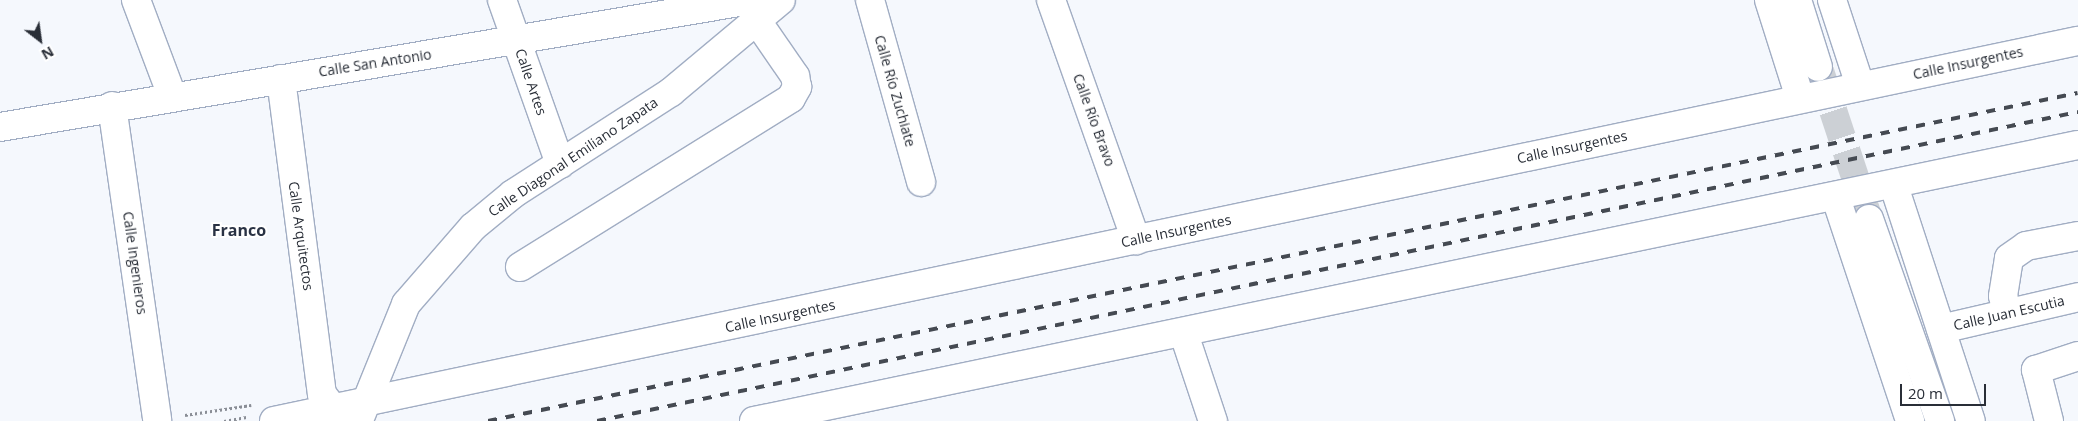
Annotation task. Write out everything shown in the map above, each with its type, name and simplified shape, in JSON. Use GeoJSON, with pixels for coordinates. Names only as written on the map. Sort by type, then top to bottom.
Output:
{"type":"FeatureCollection","features":[{"type":"Feature","properties":{"kind":"street"},"geometry":{"type":"LineString","coordinates":[[136,0],[172,96]]}},
{"type":"Feature","properties":{"kind":"street","name":"Calle Artes"},"geometry":{"type":"LineString","coordinates":[[502,0],[560,164]]}},
{"type":"Feature","properties":{"kind":"street","name":"Calle Diagonal Emiliano Zapata"},"geometry":{"type":"LineString","coordinates":[[345,410],[406,304],[437,263],[479,221],[560,164],[671,92],[754,10],[781,0]]}},
{"type":"Feature","properties":{"kind":"street","name":"Calle Río Zuchiate"},"geometry":{"type":"LineString","coordinates":[[870,0],[921,182]]}},
{"type":"Feature","properties":{"kind":"street","name":"Calle Río Bravo"},"geometry":{"type":"LineString","coordinates":[[1051,0],[1136,240]]}},
{"type":"Feature","properties":{"kind":"street"},"geometry":{"type":"LineString","coordinates":[[1769,0],[1800,98]]}},
{"type":"Feature","properties":{"kind":"street"},"geometry":{"type":"LineString","coordinates":[[1797,0],[1818,67]]}},
{"type":"Feature","properties":{"kind":"street"},"geometry":{"type":"LineString","coordinates":[[1832,0],[1860,85]]}},
{"type":"Feature","properties":{"kind":"street"},"geometry":{"type":"LineString","coordinates":[[520,267],[791,98],[797,87],[795,76],[754,10]]}},
{"type":"Feature","properties":{"kind":"street","name":"Calle San Antonio"},"geometry":{"type":"LineString","coordinates":[[0,126],[516,40],[754,10]]}},
{"type":"Feature","properties":{"kind":"street","name":"Calle Insurgentes"},"geometry":{"type":"LineString","coordinates":[[264,413],[345,410],[1860,85],[2078,41]]}},
{"type":"Feature","properties":{"kind":"street","name":"Calle Arquitectos"},"geometry":{"type":"LineString","coordinates":[[281,79],[345,410]]}},
{"type":"Feature","properties":{"kind":"street","name":"Calle Ingenieros"},"geometry":{"type":"LineString","coordinates":[[112,106],[157,420]]}},
{"type":"Feature","properties":{"kind":"street"},"geometry":{"type":"LineString","coordinates":[[754,421],[1184,334],[1894,186],[2078,145]]}},
{"type":"Feature","properties":{"kind":"street"},"geometry":{"type":"LineString","coordinates":[[1894,186],[1971,421]]}},
{"type":"Feature","properties":{"kind":"street"},"geometry":{"type":"LineString","coordinates":[[1836,198],[1910,421]]}},
{"type":"Feature","properties":{"kind":"street"},"geometry":{"type":"LineString","coordinates":[[1869,219],[1940,421]]}},
{"type":"Feature","properties":{"kind":"street"},"geometry":{"type":"LineString","coordinates":[[2007,313],[2003,296],[2009,258],[2026,246],[2078,236]]}},
{"type":"Feature","properties":{"kind":"street","name":"Calle Juan Escutia"},"geometry":{"type":"LineString","coordinates":[[1941,329],[2078,297]]}},
{"type":"Feature","properties":{"kind":"street"},"geometry":{"type":"LineString","coordinates":[[1184,334],[1213,421]]}},
{"type":"Feature","properties":{"kind":"street"},"geometry":{"type":"LineString","coordinates":[[2049,421],[2036,370],[2078,356]]}},
{"type":"Feature","properties":{"kind":"path"},"geometry":{"type":"LineString","coordinates":[[157,420],[264,413]]}},
{"type":"Feature","properties":{"kind":"tunnel"},"geometry":{"type":"LineString","coordinates":[[1820,71],[1869,219]]}},
{"type":"Feature","properties":{"kind":"railway"},"geometry":{"type":"LineString","coordinates":[[488,421],[2078,93]]}},
{"type":"Feature","properties":{"kind":"railway"},"geometry":{"type":"LineString","coordinates":[[597,421],[2078,112]]}},
{"type":"Feature","properties":{"kind":"district","name":"Franco"},"geometry":{"type":"Point","coordinates":[239,230]}}]}
